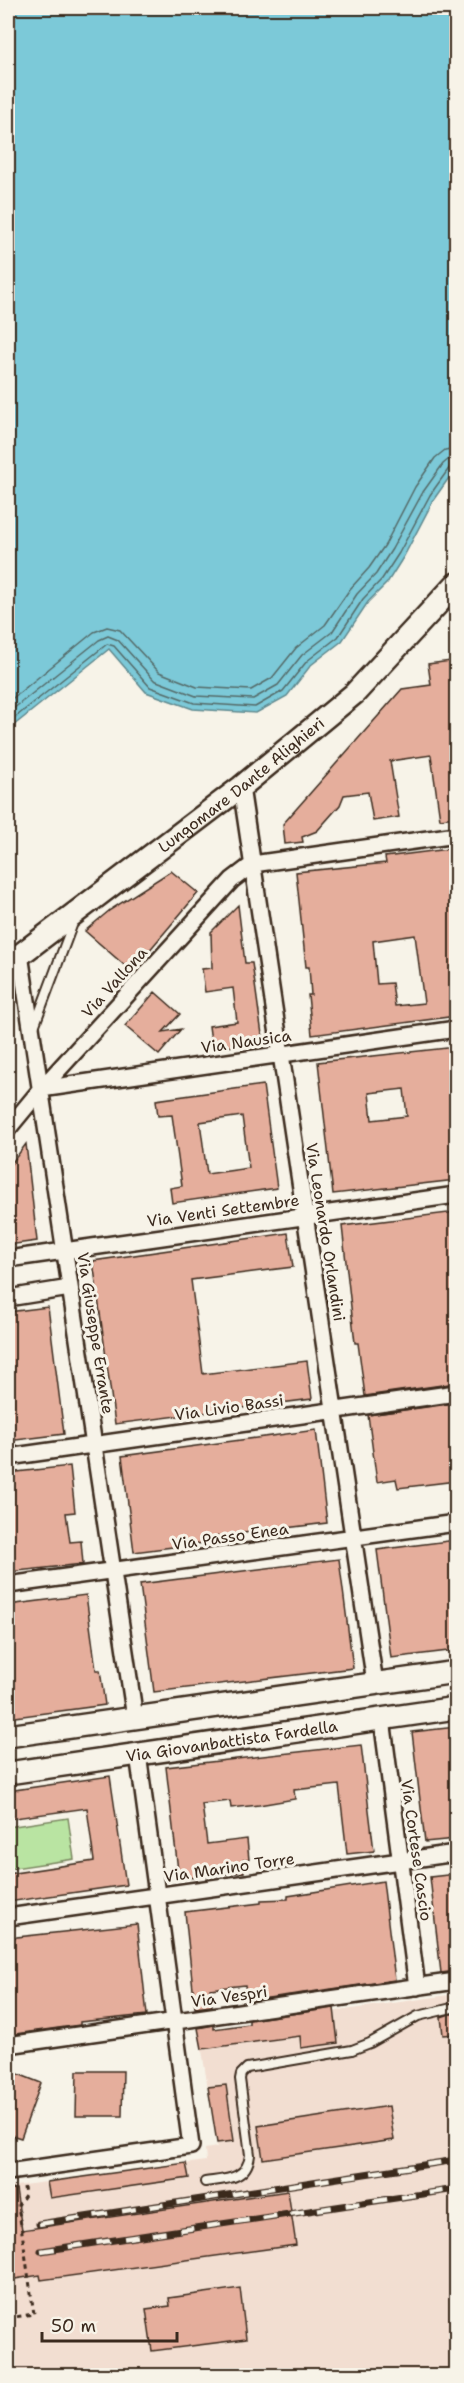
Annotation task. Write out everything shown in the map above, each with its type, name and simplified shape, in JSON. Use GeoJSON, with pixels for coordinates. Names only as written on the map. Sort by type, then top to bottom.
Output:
{"type":"FeatureCollection","features":[{"type":"Feature","properties":{"kind":"main road","name":"Lungomare Dante Alighieri"},"geometry":{"type":"LineString","coordinates":[[14,959],[241,787],[355,693],[456,584]]}},
{"type":"Feature","properties":{"kind":"main road"},"geometry":{"type":"LineString","coordinates":[[8,1736],[456,1672]]}},
{"type":"Feature","properties":{"kind":"main road","name":"Via Giovanbattista Fardella"},"geometry":{"type":"LineString","coordinates":[[8,1773],[456,1708]]}},
{"type":"Feature","properties":{"kind":"street","name":"Via Leonardo Orlandini"},"geometry":{"type":"LineString","coordinates":[[241,787],[375,1683]]}},
{"type":"Feature","properties":{"kind":"street"},"geometry":{"type":"LineString","coordinates":[[253,864],[456,835]]}},
{"type":"Feature","properties":{"kind":"street","name":"Via Vallona"},"geometry":{"type":"LineString","coordinates":[[8,1129],[41,1089],[232,880],[253,864]]}},
{"type":"Feature","properties":{"kind":"street","name":"Via Giuseppe Errante"},"geometry":{"type":"LineString","coordinates":[[14,959],[32,1031],[135,1718]]}},
{"type":"Feature","properties":{"kind":"street","name":"Via Nausica"},"geometry":{"type":"LineString","coordinates":[[41,1089],[456,1029]]}},
{"type":"Feature","properties":{"kind":"street","name":"Via Venti Settembre"},"geometry":{"type":"LineString","coordinates":[[8,1259],[456,1195]]}},
{"type":"Feature","properties":{"kind":"street"},"geometry":{"type":"LineString","coordinates":[[8,1298],[70,1288]]}},
{"type":"Feature","properties":{"kind":"street","name":"Via Livio Bassi"},"geometry":{"type":"LineString","coordinates":[[8,1457],[456,1392]]}},
{"type":"Feature","properties":{"kind":"street","name":"Via Passo Enea"},"geometry":{"type":"LineString","coordinates":[[8,1585],[456,1523]]}},
{"type":"Feature","properties":{"kind":"street","name":"Via Cortese Cascio"},"geometry":{"type":"LineString","coordinates":[[382,1719],[417,1987]]}},
{"type":"Feature","properties":{"kind":"street"},"geometry":{"type":"LineString","coordinates":[[14,2171],[191,2146],[138,1754]]}},
{"type":"Feature","properties":{"kind":"street","name":"Via Marino Torre"},"geometry":{"type":"LineString","coordinates":[[8,1917],[456,1853]]}},
{"type":"Feature","properties":{"kind":"street","name":"Via Vespri"},"geometry":{"type":"LineString","coordinates":[[8,2045],[456,1981]]}},
{"type":"Feature","properties":{"kind":"lane"},"geometry":{"type":"LineString","coordinates":[[32,1031],[78,911]]}},
{"type":"Feature","properties":{"kind":"lane"},"geometry":{"type":"LineString","coordinates":[[206,2182],[228,2179],[247,2169],[250,2155],[240,2079],[241,2074],[247,2068],[352,2050],[370,2043],[418,2016],[456,2007]]}},
{"type":"Feature","properties":{"kind":"path"},"geometry":{"type":"LineString","coordinates":[[8,2318],[34,2314],[18,2205],[25,2195],[14,2171]]}},
{"type":"Feature","properties":{"kind":"shaded area"},"geometry":{"type":"Polygon","coordinates":[[[456,1994],[456,2375],[8,2375],[8,2187],[206,2161],[205,2149],[217,2147],[199,2031],[456,1994]]]}},
{"type":"Feature","properties":{"kind":"green space"},"geometry":{"type":"Polygon","coordinates":[[[68,1818],[74,1859],[8,1869],[8,1827],[68,1818]]]}},
{"type":"Feature","properties":{"kind":"water"},"geometry":{"type":"Polygon","coordinates":[[[8,8],[456,8],[456,468],[434,499],[387,583],[368,602],[342,641],[311,665],[287,696],[256,713],[193,709],[146,692],[109,649],[8,730],[8,8]]]}},
{"type":"Feature","properties":{"kind":"building"},"geometry":{"type":"Polygon","coordinates":[[[451,661],[456,698],[456,817],[440,819],[431,755],[390,761],[399,817],[373,821],[368,792],[344,795],[340,805],[317,831],[302,837],[303,842],[285,844],[283,824],[402,689],[431,685],[428,664],[451,661]]]}},
{"type":"Feature","properties":{"kind":"building"},"geometry":{"type":"Polygon","coordinates":[[[456,848],[456,1016],[312,1035],[308,995],[311,995],[309,967],[306,967],[296,872],[386,863],[385,857],[456,848]],[[415,935],[373,941],[377,984],[392,983],[395,1006],[424,1003],[415,935]]]}},
{"type":"Feature","properties":{"kind":"building"},"geometry":{"type":"Polygon","coordinates":[[[171,871],[198,893],[137,965],[130,970],[85,931],[110,910],[171,871]]]}},
{"type":"Feature","properties":{"kind":"building"},"geometry":{"type":"Polygon","coordinates":[[[238,905],[245,963],[252,963],[263,1042],[212,1049],[209,1026],[237,1022],[233,988],[205,992],[202,969],[212,968],[211,932],[238,905]]]}},
{"type":"Feature","properties":{"kind":"building"},"geometry":{"type":"Polygon","coordinates":[[[155,992],[180,1014],[163,1032],[181,1029],[159,1055],[125,1026],[155,992]]]}},
{"type":"Feature","properties":{"kind":"building"},"geometry":{"type":"Polygon","coordinates":[[[456,1047],[456,1180],[333,1194],[318,1062],[456,1047]],[[404,1089],[369,1093],[372,1120],[407,1116],[404,1089]]]}},
{"type":"Feature","properties":{"kind":"building"},"geometry":{"type":"Polygon","coordinates":[[[263,1085],[277,1188],[172,1203],[170,1188],[182,1186],[172,1115],[158,1116],[156,1100],[263,1085]],[[242,1116],[200,1122],[207,1174],[249,1168],[242,1116]]]}},
{"type":"Feature","properties":{"kind":"building"},"geometry":{"type":"Polygon","coordinates":[[[26,1144],[37,1241],[8,1245],[8,1168],[26,1144]]]}},
{"type":"Feature","properties":{"kind":"building"},"geometry":{"type":"Polygon","coordinates":[[[456,1212],[456,1383],[365,1396],[358,1343],[355,1343],[342,1226],[456,1212]]]}},
{"type":"Feature","properties":{"kind":"building"},"geometry":{"type":"Polygon","coordinates":[[[288,1233],[293,1267],[191,1280],[203,1374],[307,1361],[312,1399],[115,1424],[93,1261],[288,1233]]]}},
{"type":"Feature","properties":{"kind":"building"},"geometry":{"type":"Polygon","coordinates":[[[48,1307],[64,1434],[8,1441],[8,1312],[48,1307]]]}},
{"type":"Feature","properties":{"kind":"building"},"geometry":{"type":"Polygon","coordinates":[[[456,1403],[456,1481],[398,1488],[396,1479],[377,1482],[368,1415],[456,1403]]]}},
{"type":"Feature","properties":{"kind":"building"},"geometry":{"type":"Polygon","coordinates":[[[316,1430],[327,1523],[218,1536],[219,1541],[134,1552],[122,1456],[316,1430]]]}},
{"type":"Feature","properties":{"kind":"building"},"geometry":{"type":"Polygon","coordinates":[[[70,1466],[75,1512],[66,1513],[70,1542],[81,1541],[83,1564],[8,1572],[8,1473],[70,1466]]]}},
{"type":"Feature","properties":{"kind":"building"},"geometry":{"type":"Polygon","coordinates":[[[456,1540],[456,1650],[391,1658],[377,1550],[456,1540]]]}},
{"type":"Feature","properties":{"kind":"building"},"geometry":{"type":"Polygon","coordinates":[[[339,1559],[353,1668],[154,1692],[140,1584],[339,1559]]]}},
{"type":"Feature","properties":{"kind":"building"},"geometry":{"type":"Polygon","coordinates":[[[86,1595],[96,1670],[100,1670],[105,1705],[8,1718],[8,1605],[86,1595]]]}},
{"type":"Feature","properties":{"kind":"building"},"geometry":{"type":"Polygon","coordinates":[[[456,1727],[456,1801],[450,1802],[455,1839],[425,1842],[412,1732],[456,1727]]]}},
{"type":"Feature","properties":{"kind":"building"},"geometry":{"type":"Polygon","coordinates":[[[361,1745],[374,1851],[347,1854],[339,1785],[294,1790],[295,1799],[259,1805],[231,1808],[230,1801],[202,1804],[207,1844],[247,1839],[249,1860],[243,1860],[244,1872],[179,1879],[166,1767],[361,1745]]]}},
{"type":"Feature","properties":{"kind":"building"},"geometry":{"type":"Polygon","coordinates":[[[110,1776],[126,1885],[8,1902],[8,1874],[94,1861],[87,1808],[8,1819],[8,1791],[110,1776]]]}},
{"type":"Feature","properties":{"kind":"building"},"geometry":{"type":"Polygon","coordinates":[[[456,1874],[456,1971],[441,1973],[430,1877],[456,1874]]]}},
{"type":"Feature","properties":{"kind":"building"},"geometry":{"type":"Polygon","coordinates":[[[383,1881],[395,1980],[247,2001],[245,1985],[210,1989],[212,2006],[195,2008],[185,1912],[261,1903],[261,1900],[288,1899],[288,1896],[383,1881]]]}},
{"type":"Feature","properties":{"kind":"building"},"geometry":{"type":"Polygon","coordinates":[[[137,1924],[147,2015],[80,2022],[80,2025],[8,2035],[8,1938],[137,1924]]]}},
{"type":"Feature","properties":{"kind":"building"},"geometry":{"type":"Polygon","coordinates":[[[334,2008],[338,2043],[301,2048],[300,2036],[202,2049],[198,2028],[214,2025],[214,2029],[249,2024],[249,2020],[334,2008]]]}},
{"type":"Feature","properties":{"kind":"building"},"geometry":{"type":"Polygon","coordinates":[[[456,2014],[456,2034],[443,2035],[441,2017],[456,2014]]]}},
{"type":"Feature","properties":{"kind":"building"},"geometry":{"type":"Polygon","coordinates":[[[8,2070],[41,2083],[21,2138],[8,2134],[8,2070]]]}},
{"type":"Feature","properties":{"kind":"building"},"geometry":{"type":"Polygon","coordinates":[[[77,2071],[123,2071],[122,2116],[76,2116],[77,2071]]]}},
{"type":"Feature","properties":{"kind":"building"},"geometry":{"type":"Polygon","coordinates":[[[226,2085],[234,2141],[217,2143],[208,2087],[226,2085]]]}},
{"type":"Feature","properties":{"kind":"building"},"geometry":{"type":"Polygon","coordinates":[[[389,2106],[394,2140],[263,2159],[258,2126],[389,2106]]]}},
{"type":"Feature","properties":{"kind":"building"},"geometry":{"type":"Polygon","coordinates":[[[186,2163],[189,2178],[50,2198],[47,2182],[186,2163]]]}},
{"type":"Feature","properties":{"kind":"building"},"geometry":{"type":"Polygon","coordinates":[[[16,2189],[22,2230],[288,2191],[296,2245],[41,2280],[40,2275],[8,2280],[8,2190],[16,2189]]]}},
{"type":"Feature","properties":{"kind":"building"},"geometry":{"type":"Polygon","coordinates":[[[240,2288],[246,2339],[152,2351],[146,2309],[170,2306],[169,2298],[240,2288]]]}},
{"type":"Feature","properties":{"kind":"railway"},"geometry":{"type":"LineString","coordinates":[[39,2224],[456,2160]]}},
{"type":"Feature","properties":{"kind":"railway"},"geometry":{"type":"LineString","coordinates":[[41,2251],[456,2189]]}}]}
